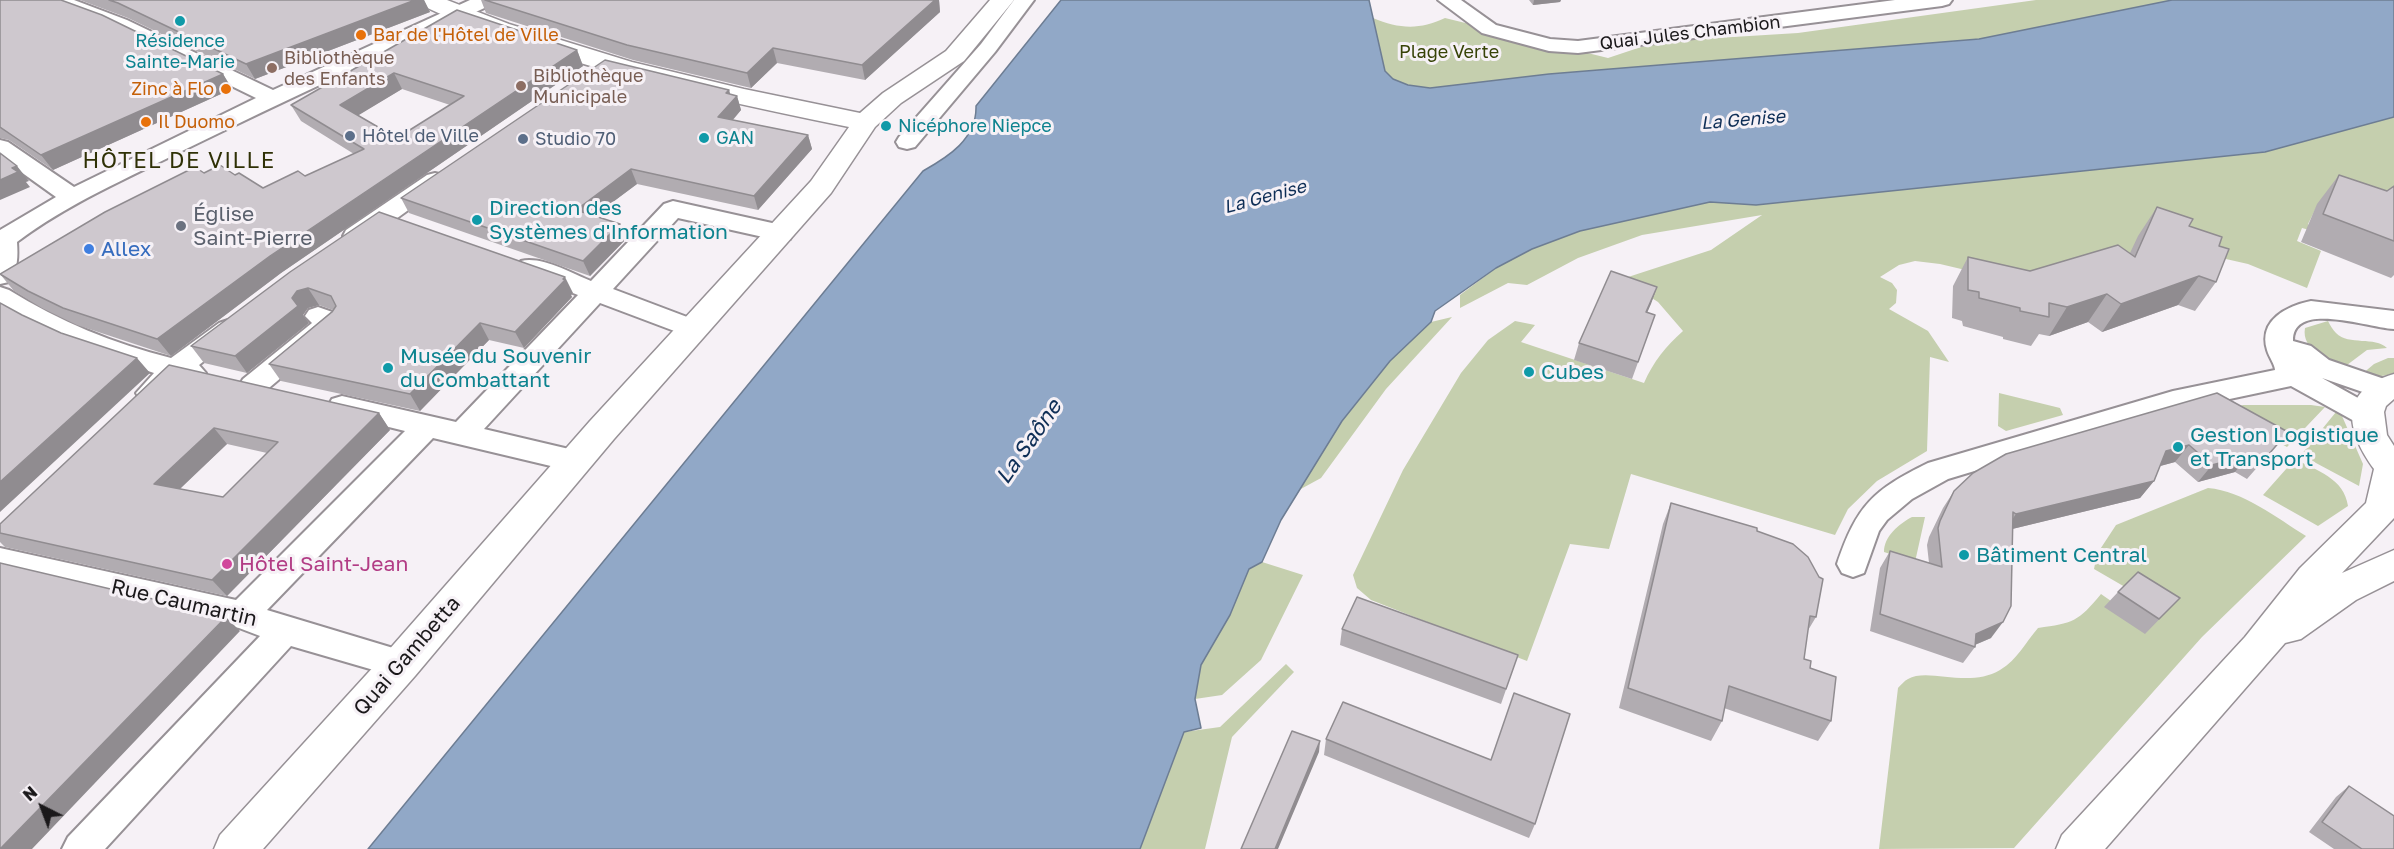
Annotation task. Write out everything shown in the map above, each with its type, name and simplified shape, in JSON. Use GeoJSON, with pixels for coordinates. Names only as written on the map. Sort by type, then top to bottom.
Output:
{"type":"FeatureCollection","features":[{"type":"Feature","properties":{"kind":"main road"},"geometry":{"type":"LineString","coordinates":[[429,0],[457,14],[595,71],[865,122]]}},
{"type":"Feature","properties":{"kind":"main road","name":"Quai Gambetta"},"geometry":{"type":"LineString","coordinates":[[235,849],[401,664],[576,460],[821,187],[865,122],[892,98],[955,56],[1002,0]]}},
{"type":"Feature","properties":{"kind":"main road"},"geometry":{"type":"LineString","coordinates":[[2077,849],[2259,648],[2313,578],[2352,542],[2382,508],[2393,468],[2372,439],[2366,415],[2370,400],[2389,387]]}},
{"type":"Feature","properties":{"kind":"main road"},"geometry":{"type":"LineString","coordinates":[[2259,648],[2343,589],[2394,565]]}},
{"type":"Feature","properties":{"kind":"street"},"geometry":{"type":"LineString","coordinates":[[56,0],[120,24],[273,98]]}},
{"type":"Feature","properties":{"kind":"street"},"geometry":{"type":"LineString","coordinates":[[0,276],[6,260],[2,240],[22,225],[73,197],[273,98],[486,0]]}},
{"type":"Feature","properties":{"kind":"street"},"geometry":{"type":"LineString","coordinates":[[907,141],[988,48],[1024,0]]}},
{"type":"Feature","properties":{"kind":"street","name":"Quai Jules Chambion"},"geometry":{"type":"LineString","coordinates":[[1448,0],[1490,29],[1549,45],[1578,46],[1942,0]]}},
{"type":"Feature","properties":{"kind":"street"},"geometry":{"type":"LineString","coordinates":[[0,147],[73,197]]}},
{"type":"Feature","properties":{"kind":"street"},"geometry":{"type":"LineString","coordinates":[[338,248],[395,220],[449,171]]}},
{"type":"Feature","properties":{"kind":"street"},"geometry":{"type":"LineString","coordinates":[[462,434],[673,209],[781,233]]}},
{"type":"Feature","properties":{"kind":"street"},"geometry":{"type":"LineString","coordinates":[[504,258],[596,290],[694,329]]}},
{"type":"Feature","properties":{"kind":"street"},"geometry":{"type":"LineString","coordinates":[[0,296],[18,308],[60,329],[103,346],[175,369],[288,394]]}},
{"type":"Feature","properties":{"kind":"street"},"geometry":{"type":"LineString","coordinates":[[2366,415],[2292,374],[2279,347],[2279,332],[2293,314],[2308,310],[2330,310],[2381,321],[2394,320]]}},
{"type":"Feature","properties":{"kind":"street"},"geometry":{"type":"LineString","coordinates":[[133,409],[175,369],[246,315]]}},
{"type":"Feature","properties":{"kind":"street"},"geometry":{"type":"LineString","coordinates":[[236,382],[332,321],[318,316]]}},
{"type":"Feature","properties":{"kind":"street"},"geometry":{"type":"LineString","coordinates":[[2279,347],[2301,353],[2319,367],[2389,387]]}},
{"type":"Feature","properties":{"kind":"street"},"geometry":{"type":"LineString","coordinates":[[1853,564],[1870,519],[1891,499],[1938,471],[2173,401],[2262,384],[2319,367]]}},
{"type":"Feature","properties":{"kind":"street"},"geometry":{"type":"LineString","coordinates":[[323,402],[576,460]]}},
{"type":"Feature","properties":{"kind":"street"},"geometry":{"type":"LineString","coordinates":[[242,615],[427,426]]}},
{"type":"Feature","properties":{"kind":"street","name":"Rue Caumartin"},"geometry":{"type":"LineString","coordinates":[[0,561],[242,615],[285,631],[401,664]]}},
{"type":"Feature","properties":{"kind":"street"},"geometry":{"type":"LineString","coordinates":[[81,849],[285,631]]}},
{"type":"Feature","properties":{"kind":"green space","name":"Plage Verte"},"geometry":{"type":"Polygon","coordinates":[[[2036,0],[2172,0],[1979,39],[1549,74],[1430,88],[1408,86],[1393,79],[1385,71],[1373,18],[1409,27],[1427,25],[1445,18],[1608,58],[1668,41],[1798,33],[2036,0]]]}},
{"type":"Feature","properties":{"kind":"green space"},"geometry":{"type":"Polygon","coordinates":[[[2394,117],[2394,199],[2318,204],[2308,224],[2313,231],[2302,228],[2297,241],[2321,251],[2307,288],[2248,264],[2173,247],[2137,252],[2046,289],[1940,264],[1915,261],[1899,265],[1880,277],[1892,283],[1897,290],[1896,303],[1889,309],[1928,331],[1949,362],[1930,357],[1927,451],[1877,481],[1848,509],[1835,535],[1631,474],[1609,549],[1570,544],[1527,661],[1371,600],[1357,588],[1353,575],[1403,470],[1461,373],[1488,340],[1515,321],[1535,325],[1521,342],[1644,383],[1660,355],[1683,331],[1658,302],[1622,279],[1711,250],[1762,215],[1642,235],[1578,258],[1527,285],[1508,283],[1460,308],[1460,295],[1496,268],[1532,249],[1580,231],[1710,202],[1756,205],[2265,152],[2394,117]]]}},
{"type":"Feature","properties":{"kind":"green space"},"geometry":{"type":"Polygon","coordinates":[[[1452,317],[1386,389],[1321,478],[1299,490],[1342,421],[1390,361],[1431,322],[1452,317]]]}},
{"type":"Feature","properties":{"kind":"green space"},"geometry":{"type":"Polygon","coordinates":[[[2328,321],[2341,337],[2376,342],[2387,348],[2367,350],[2343,368],[2311,348],[2305,336],[2305,328],[2328,321]]]}},
{"type":"Feature","properties":{"kind":"green space"},"geometry":{"type":"Polygon","coordinates":[[[2394,358],[2394,374],[2375,377],[2361,375],[2374,364],[2394,358]]]}},
{"type":"Feature","properties":{"kind":"green space"},"geometry":{"type":"Polygon","coordinates":[[[1999,393],[2060,408],[2063,415],[2006,431],[1998,426],[1999,393]]]}},
{"type":"Feature","properties":{"kind":"green space"},"geometry":{"type":"Polygon","coordinates":[[[2243,405],[2325,407],[2287,447],[2222,411],[2243,405]]]}},
{"type":"Feature","properties":{"kind":"green space"},"geometry":{"type":"Polygon","coordinates":[[[2336,412],[2342,416],[2363,464],[2359,486],[2301,455],[2336,412]]]}},
{"type":"Feature","properties":{"kind":"green space"},"geometry":{"type":"Polygon","coordinates":[[[2295,459],[2328,476],[2345,496],[2348,506],[2318,526],[2263,495],[2295,459]]]}},
{"type":"Feature","properties":{"kind":"green space"},"geometry":{"type":"Polygon","coordinates":[[[2208,488],[2234,494],[2247,500],[2306,536],[2202,637],[2014,848],[1879,849],[1898,688],[1916,676],[1975,678],[1988,675],[2012,661],[2038,628],[2074,620],[2101,594],[2111,601],[2125,587],[2094,569],[2097,554],[2116,525],[2208,488]]]}},
{"type":"Feature","properties":{"kind":"green space"},"geometry":{"type":"Polygon","coordinates":[[[1912,517],[1925,517],[1915,562],[1884,552],[1889,536],[1897,527],[1912,517]]]}},
{"type":"Feature","properties":{"kind":"green space"},"geometry":{"type":"Polygon","coordinates":[[[1262,562],[1303,575],[1261,660],[1222,695],[1195,699],[1201,665],[1230,615],[1249,569],[1262,562]]]}},
{"type":"Feature","properties":{"kind":"green space"},"geometry":{"type":"Polygon","coordinates":[[[1286,664],[1294,672],[1232,737],[1205,849],[1140,849],[1184,732],[1220,727],[1286,664]]]}},
{"type":"Feature","properties":{"kind":"water"},"geometry":{"type":"Polygon","coordinates":[[[1061,0],[1369,0],[1385,71],[1393,79],[1408,85],[1430,88],[1549,74],[1979,39],[2172,0],[2394,0],[2394,117],[2265,152],[1756,205],[1710,202],[1580,231],[1532,249],[1496,268],[1435,311],[1431,322],[1390,361],[1342,421],[1281,520],[1262,562],[1249,569],[1230,615],[1201,665],[1195,699],[1201,728],[1184,732],[1140,849],[368,849],[923,171],[942,160],[959,146],[972,128],[976,106],[1061,0]]]}},
{"type":"Feature","properties":{"kind":"building"},"geometry":{"type":"Polygon","coordinates":[[[0,0],[61,0],[102,15],[223,74],[41,155],[0,127],[0,0]]]}},
{"type":"Feature","properties":{"kind":"building"},"geometry":{"type":"Polygon","coordinates":[[[109,0],[415,0],[246,64],[109,0]]]}},
{"type":"Feature","properties":{"kind":"building"},"geometry":{"type":"Polygon","coordinates":[[[485,0],[935,0],[862,65],[773,48],[747,73],[627,45],[485,0]]]}},
{"type":"Feature","properties":{"kind":"building"},"geometry":{"type":"Polygon","coordinates":[[[457,10],[577,50],[270,256],[157,339],[63,308],[0,274],[105,212],[195,167],[204,173],[220,165],[235,175],[239,173],[263,188],[298,171],[305,176],[364,149],[291,105],[457,10]],[[394,73],[340,105],[397,138],[464,96],[394,73]]]}},
{"type":"Feature","properties":{"kind":"building"},"geometry":{"type":"Polygon","coordinates":[[[605,60],[729,90],[726,93],[737,96],[718,117],[808,135],[754,196],[631,169],[576,210],[620,224],[583,261],[401,198],[605,60]]]}},
{"type":"Feature","properties":{"kind":"building"},"geometry":{"type":"Polygon","coordinates":[[[0,153],[17,166],[12,168],[18,172],[0,180],[0,153]]]}},
{"type":"Feature","properties":{"kind":"building"},"geometry":{"type":"Polygon","coordinates":[[[2339,175],[2387,191],[2394,186],[2394,241],[2323,214],[2339,175]]]}},
{"type":"Feature","properties":{"kind":"building"},"geometry":{"type":"Polygon","coordinates":[[[2157,207],[2193,219],[2189,226],[2222,237],[2219,246],[2229,249],[2216,282],[2199,276],[2121,304],[2107,294],[2067,307],[2049,303],[2049,317],[2020,311],[2020,308],[1979,298],[1979,292],[1968,290],[1968,257],[2030,271],[2118,245],[2135,257],[2157,207]]]}},
{"type":"Feature","properties":{"kind":"building"},"geometry":{"type":"Polygon","coordinates":[[[379,212],[565,277],[563,279],[565,280],[515,332],[480,323],[410,394],[269,364],[332,312],[336,306],[331,296],[308,288],[297,291],[292,298],[298,306],[235,356],[191,346],[290,272],[379,212]]]}},
{"type":"Feature","properties":{"kind":"building"},"geometry":{"type":"Polygon","coordinates":[[[1611,271],[1657,287],[1646,312],[1655,315],[1638,362],[1579,343],[1611,271]]]}},
{"type":"Feature","properties":{"kind":"building"},"geometry":{"type":"Polygon","coordinates":[[[0,303],[61,333],[137,358],[0,482],[0,303]]]}},
{"type":"Feature","properties":{"kind":"building"},"geometry":{"type":"Polygon","coordinates":[[[169,365],[379,413],[212,580],[0,533],[0,524],[169,365]],[[214,428],[154,484],[223,497],[278,442],[214,428]]]}},
{"type":"Feature","properties":{"kind":"building"},"geometry":{"type":"Polygon","coordinates":[[[2217,393],[2288,432],[2262,462],[2249,455],[2212,465],[2189,445],[2166,451],[2154,481],[2016,514],[2013,512],[2011,606],[2003,622],[1976,634],[1975,647],[1880,614],[1890,551],[1942,567],[1938,528],[1940,521],[1954,491],[1973,473],[2006,454],[2217,393]]]}},
{"type":"Feature","properties":{"kind":"building"},"geometry":{"type":"Polygon","coordinates":[[[1671,503],[1757,528],[1757,531],[1793,544],[1808,557],[1819,577],[1823,579],[1816,617],[1810,616],[1804,659],[1811,661],[1810,668],[1836,677],[1831,721],[1729,686],[1722,721],[1628,688],[1671,503]]]}},
{"type":"Feature","properties":{"kind":"building"},"geometry":{"type":"Polygon","coordinates":[[[0,563],[226,617],[0,849],[0,563]]]}},
{"type":"Feature","properties":{"kind":"building"},"geometry":{"type":"Polygon","coordinates":[[[2138,572],[2180,598],[2159,619],[2118,592],[2138,572]]]}},
{"type":"Feature","properties":{"kind":"building"},"geometry":{"type":"Polygon","coordinates":[[[1357,597],[1518,655],[1506,689],[1342,629],[1357,597]]]}},
{"type":"Feature","properties":{"kind":"building"},"geometry":{"type":"Polygon","coordinates":[[[1514,693],[1570,714],[1535,824],[1326,739],[1343,702],[1491,760],[1514,693]]]}},
{"type":"Feature","properties":{"kind":"building"},"geometry":{"type":"Polygon","coordinates":[[[1292,731],[1320,741],[1275,849],[1241,849],[1292,731]]]}},
{"type":"Feature","properties":{"kind":"building"},"geometry":{"type":"Polygon","coordinates":[[[2349,786],[2394,816],[2394,849],[2362,849],[2322,822],[2349,786]]]}},
{"type":"Feature","properties":{"kind":"place","name":"Résidence Sainte-Marie"},"geometry":{"type":"Point","coordinates":[180,21]}},
{"type":"Feature","properties":{"kind":"place","name":"Bar de l'Hôtel de Ville"},"geometry":{"type":"Point","coordinates":[361,35]}},
{"type":"Feature","properties":{"kind":"place","name":"Bibliothèque des Enfants"},"geometry":{"type":"Point","coordinates":[272,68]}},
{"type":"Feature","properties":{"kind":"place","name":"Bibliothèque Municipale"},"geometry":{"type":"Point","coordinates":[521,86]}},
{"type":"Feature","properties":{"kind":"place","name":"Zinc à Flo"},"geometry":{"type":"Point","coordinates":[226,89]}},
{"type":"Feature","properties":{"kind":"place","name":"Il Duomo"},"geometry":{"type":"Point","coordinates":[146,122]}},
{"type":"Feature","properties":{"kind":"place","name":"Nicéphore Niepce"},"geometry":{"type":"Point","coordinates":[886,126]}},
{"type":"Feature","properties":{"kind":"place","name":"Hôtel de Ville"},"geometry":{"type":"Point","coordinates":[350,136]}},
{"type":"Feature","properties":{"kind":"place","name":"GAN"},"geometry":{"type":"Point","coordinates":[704,138]}},
{"type":"Feature","properties":{"kind":"place","name":"Studio 70"},"geometry":{"type":"Point","coordinates":[523,139]}},
{"type":"Feature","properties":{"kind":"place","name":"Direction des Systèmes d'Information"},"geometry":{"type":"Point","coordinates":[477,220]}},
{"type":"Feature","properties":{"kind":"place","name":"Église Saint-Pierre"},"geometry":{"type":"Point","coordinates":[181,226]}},
{"type":"Feature","properties":{"kind":"place","name":"Allex"},"geometry":{"type":"Point","coordinates":[89,249]}},
{"type":"Feature","properties":{"kind":"place","name":"Musée du Souvenir du Combattant"},"geometry":{"type":"Point","coordinates":[388,368]}},
{"type":"Feature","properties":{"kind":"place","name":"Cubes"},"geometry":{"type":"Point","coordinates":[1529,372]}},
{"type":"Feature","properties":{"kind":"place","name":"Gestion Logistique et Transport"},"geometry":{"type":"Point","coordinates":[2178,447]}},
{"type":"Feature","properties":{"kind":"place","name":"Bâtiment Central"},"geometry":{"type":"Point","coordinates":[1964,555]}},
{"type":"Feature","properties":{"kind":"place","name":"Hôtel Saint-Jean"},"geometry":{"type":"Point","coordinates":[227,564]}},
{"type":"Feature","properties":{"kind":"district","name":"HÔTEL DE VILLE"},"geometry":{"type":"Point","coordinates":[179,161]}},
{"type":"Feature","properties":{"kind":"water label","name":"La Genise"},"geometry":{"type":"Point","coordinates":[1743,120]}},
{"type":"Feature","properties":{"kind":"water label","name":"La Genise"},"geometry":{"type":"Point","coordinates":[1265,197]}},
{"type":"Feature","properties":{"kind":"water label","name":"La Saône"},"geometry":{"type":"Point","coordinates":[1029,442]}}]}
